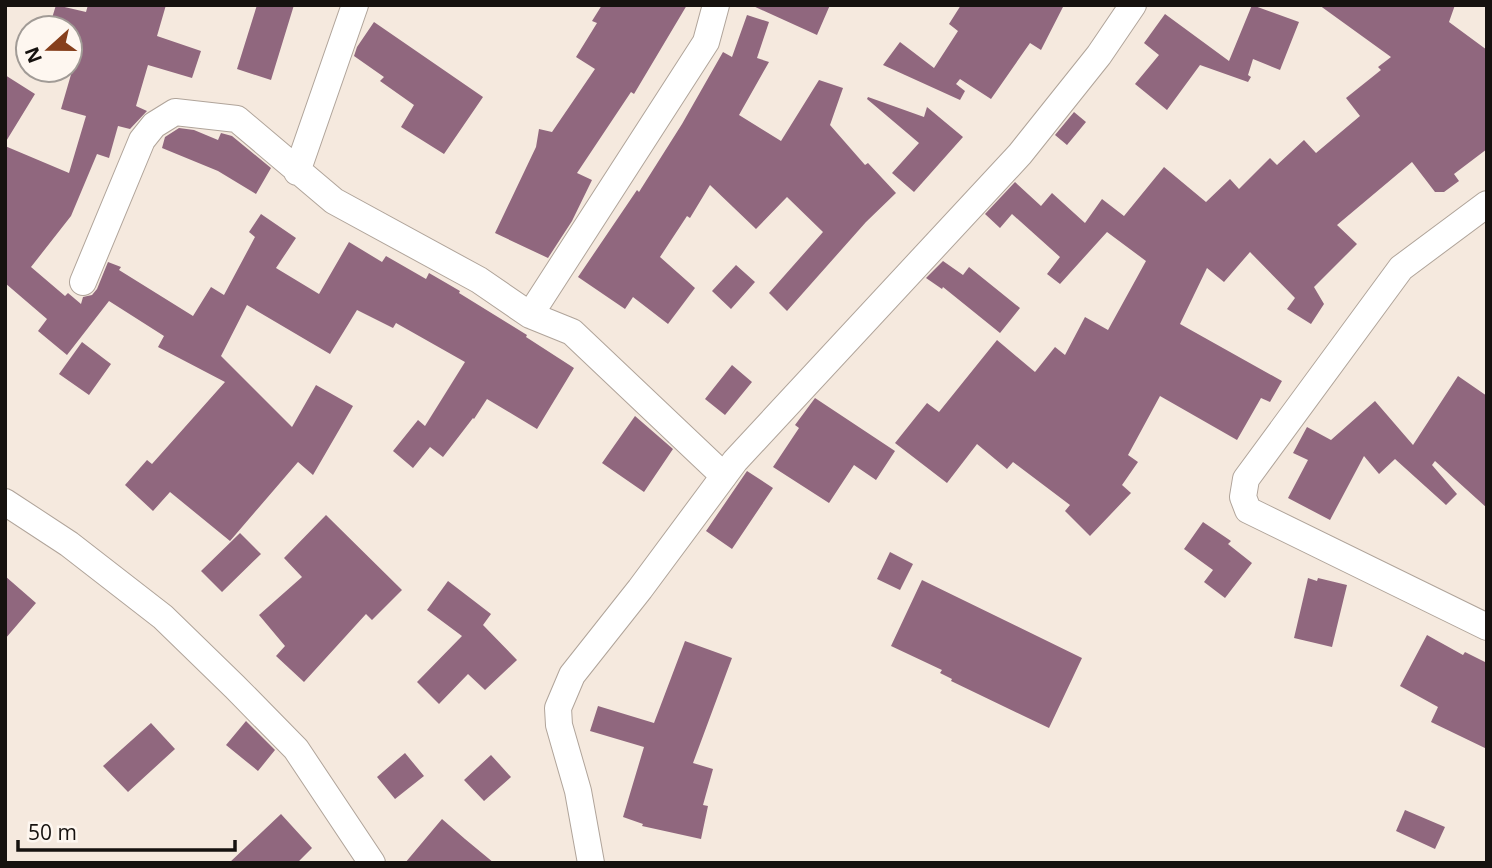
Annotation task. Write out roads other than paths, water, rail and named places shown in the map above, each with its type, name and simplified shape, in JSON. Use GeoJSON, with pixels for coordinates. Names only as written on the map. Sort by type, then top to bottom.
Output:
{"type":"FeatureCollection","features":[{"type":"Feature","properties":{"kind":"street"},"geometry":{"type":"LineString","coordinates":[[297,172],[355,5]]}},
{"type":"Feature","properties":{"kind":"street"},"geometry":{"type":"LineString","coordinates":[[530,315],[706,42],[716,5]]}},
{"type":"Feature","properties":{"kind":"street"},"geometry":{"type":"LineString","coordinates":[[591,863],[578,792],[559,725],[558,708],[572,675],[640,589],[721,465],[1020,154],[1099,55],[1133,5]]}},
{"type":"Feature","properties":{"kind":"street"},"geometry":{"type":"LineString","coordinates":[[83,282],[142,140],[154,125],[175,112],[237,119],[334,201],[479,279],[530,315],[572,331],[721,465]]}},
{"type":"Feature","properties":{"kind":"street"},"geometry":{"type":"LineString","coordinates":[[1487,204],[1401,268],[1246,479],[1243,497],[1248,510],[1487,628]]}},
{"type":"Feature","properties":{"kind":"street"},"geometry":{"type":"LineString","coordinates":[[5,502],[69,544],[163,617],[235,687],[296,749],[372,863]]}}]}
